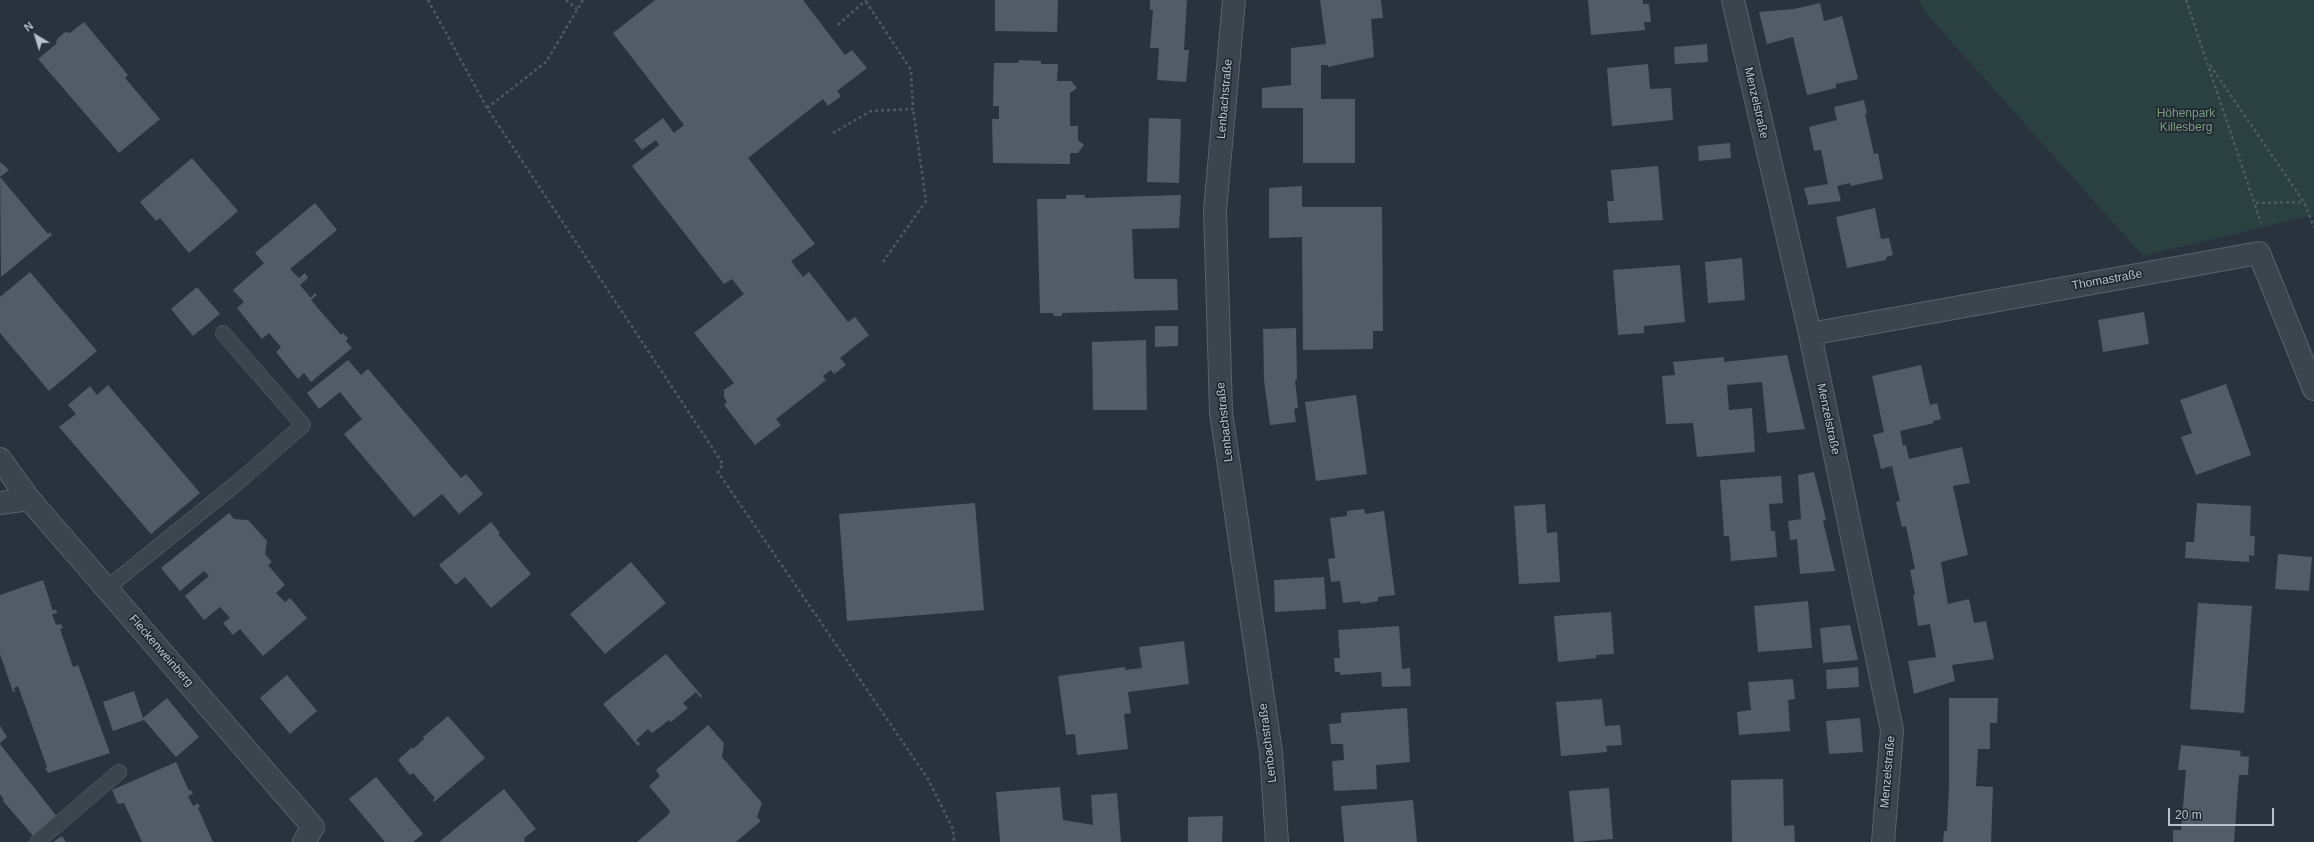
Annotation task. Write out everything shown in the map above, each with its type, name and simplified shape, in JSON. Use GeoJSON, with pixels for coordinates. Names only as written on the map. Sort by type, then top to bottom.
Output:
{"type":"FeatureCollection","features":[{"type":"Feature","properties":{"kind":"street","name":"Lenbachstraße"},"geometry":{"type":"LineString","coordinates":[[1234,0],[1215,210],[1221,412],[1271,752],[1277,842]]}},
{"type":"Feature","properties":{"kind":"street","name":"Menzelstraße"},"geometry":{"type":"LineString","coordinates":[[1733,0],[1810,334],[1892,730],[1883,842]]}},
{"type":"Feature","properties":{"kind":"street","name":"Thomastraße"},"geometry":{"type":"LineString","coordinates":[[1810,334],[2258,253]]}},
{"type":"Feature","properties":{"kind":"street"},"geometry":{"type":"LineString","coordinates":[[2258,253],[2314,389]]}},
{"type":"Feature","properties":{"kind":"street","name":"Fleckenweinberg"},"geometry":{"type":"LineString","coordinates":[[0,459],[29,498],[107,588],[314,837]]}},
{"type":"Feature","properties":{"kind":"street"},"geometry":{"type":"LineString","coordinates":[[0,503],[29,498]]}},
{"type":"Feature","properties":{"kind":"lane"},"geometry":{"type":"LineString","coordinates":[[107,588],[237,483],[303,425],[223,333]]}},
{"type":"Feature","properties":{"kind":"lane"},"geometry":{"type":"LineString","coordinates":[[37,842],[119,772]]}},
{"type":"Feature","properties":{"kind":"path"},"geometry":{"type":"LineString","coordinates":[[428,0],[487,108],[723,464],[718,472],[928,779],[953,829],[954,842]]}},
{"type":"Feature","properties":{"kind":"path"},"geometry":{"type":"LineString","coordinates":[[566,0],[577,9]]}},
{"type":"Feature","properties":{"kind":"path"},"geometry":{"type":"LineString","coordinates":[[487,108],[546,62],[583,0]]}},
{"type":"Feature","properties":{"kind":"path"},"geometry":{"type":"LineString","coordinates":[[838,25],[865,0],[910,70],[913,109],[926,201],[883,262]]}},
{"type":"Feature","properties":{"kind":"path"},"geometry":{"type":"LineString","coordinates":[[2186,0],[2256,202],[2262,227],[2258,253]]}},
{"type":"Feature","properties":{"kind":"path"},"geometry":{"type":"LineString","coordinates":[[2208,62],[2304,202],[2314,227]]}},
{"type":"Feature","properties":{"kind":"path"},"geometry":{"type":"LineString","coordinates":[[833,133],[871,111],[913,109]]}},
{"type":"Feature","properties":{"kind":"path"},"geometry":{"type":"LineString","coordinates":[[2256,202],[2304,202]]}},
{"type":"Feature","properties":{"kind":"green space","name":"Höhenpark Killesberg"},"geometry":{"type":"Polygon","coordinates":[[[1919,0],[2314,0],[2314,215],[2143,256],[1924,11],[1919,0]]]}},
{"type":"Feature","properties":{"kind":"building"},"geometry":{"type":"Polygon","coordinates":[[[655,0],[803,0],[845,55],[852,50],[867,68],[837,91],[841,96],[828,106],[823,99],[748,158],[815,244],[791,261],[803,277],[809,272],[848,322],[855,317],[869,335],[840,358],[846,365],[834,374],[831,370],[823,376],[826,380],[776,419],[781,425],[755,445],[724,405],[727,402],[724,397],[724,390],[734,383],[694,333],[744,294],[732,279],[724,284],[632,166],[659,145],[656,140],[642,150],[634,140],[663,118],[674,133],[684,125],[613,33],[655,0]]]}},
{"type":"Feature","properties":{"kind":"building"},"geometry":{"type":"Polygon","coordinates":[[[995,0],[1058,0],[1057,32],[995,31],[995,0]]]}},
{"type":"Feature","properties":{"kind":"building"},"geometry":{"type":"Polygon","coordinates":[[[1150,0],[1187,0],[1184,50],[1189,50],[1186,82],[1157,80],[1159,48],[1150,48],[1153,10],[1150,10],[1150,0]]]}},
{"type":"Feature","properties":{"kind":"building"},"geometry":{"type":"Polygon","coordinates":[[[1320,0],[1381,0],[1383,18],[1371,19],[1374,57],[1328,67],[1328,65],[1321,65],[1321,99],[1355,99],[1355,163],[1303,163],[1303,108],[1262,108],[1262,88],[1291,85],[1291,48],[1326,44],[1320,0]]]}},
{"type":"Feature","properties":{"kind":"building"},"geometry":{"type":"Polygon","coordinates":[[[1588,0],[1643,0],[1643,4],[1649,4],[1651,22],[1644,22],[1645,30],[1591,35],[1588,0]]]}},
{"type":"Feature","properties":{"kind":"building"},"geometry":{"type":"Polygon","coordinates":[[[1820,3],[1824,21],[1842,16],[1858,79],[1836,84],[1836,88],[1807,95],[1793,37],[1767,44],[1759,12],[1794,9],[1820,3]]]}},
{"type":"Feature","properties":{"kind":"building"},"geometry":{"type":"Polygon","coordinates":[[[84,22],[128,75],[125,78],[160,119],[119,153],[38,59],[56,44],[57,39],[65,32],[70,33],[84,22]]]}},
{"type":"Feature","properties":{"kind":"building"},"geometry":{"type":"Polygon","coordinates":[[[1707,44],[1708,62],[1675,64],[1674,47],[1707,44]]]}},
{"type":"Feature","properties":{"kind":"building"},"geometry":{"type":"Polygon","coordinates":[[[1019,60],[1041,61],[1041,64],[1058,64],[1057,81],[1071,81],[1077,88],[1070,93],[1070,126],[1078,126],[1078,140],[1084,145],[1078,153],[1070,153],[1070,164],[993,163],[992,119],[999,119],[999,106],[993,106],[994,63],[1018,63],[1019,60]]]}},
{"type":"Feature","properties":{"kind":"building"},"geometry":{"type":"Polygon","coordinates":[[[1648,64],[1650,89],[1671,88],[1673,120],[1612,126],[1607,68],[1648,64]]]}},
{"type":"Feature","properties":{"kind":"building"},"geometry":{"type":"Polygon","coordinates":[[[1864,100],[1867,114],[1865,114],[1874,154],[1878,153],[1883,179],[1851,186],[1850,183],[1837,186],[1841,201],[1807,205],[1808,202],[1804,188],[1828,184],[1821,150],[1814,151],[1809,127],[1837,120],[1834,107],[1864,100]]]}},
{"type":"Feature","properties":{"kind":"building"},"geometry":{"type":"Polygon","coordinates":[[[1149,118],[1181,119],[1179,183],[1147,182],[1149,118]]]}},
{"type":"Feature","properties":{"kind":"building"},"geometry":{"type":"Polygon","coordinates":[[[1730,143],[1731,158],[1699,161],[1698,146],[1730,143]]]}},
{"type":"Feature","properties":{"kind":"building"},"geometry":{"type":"Polygon","coordinates":[[[192,158],[238,211],[189,253],[160,218],[156,221],[140,202],[192,158]]]}},
{"type":"Feature","properties":{"kind":"building"},"geometry":{"type":"Polygon","coordinates":[[[0,162],[9,170],[0,177],[0,162]]]}},
{"type":"Feature","properties":{"kind":"building"},"geometry":{"type":"Polygon","coordinates":[[[1658,166],[1663,220],[1609,223],[1607,201],[1614,201],[1611,170],[1658,166]]]}},
{"type":"Feature","properties":{"kind":"building"},"geometry":{"type":"Polygon","coordinates":[[[0,177],[48,234],[50,232],[52,235],[1,277],[0,177]]]}},
{"type":"Feature","properties":{"kind":"building"},"geometry":{"type":"Polygon","coordinates":[[[1302,186],[1302,207],[1382,207],[1383,331],[1373,331],[1373,349],[1303,350],[1302,237],[1269,238],[1269,188],[1302,186]]]}},
{"type":"Feature","properties":{"kind":"building"},"geometry":{"type":"Polygon","coordinates":[[[1066,195],[1085,195],[1085,198],[1181,195],[1179,228],[1132,229],[1134,279],[1177,279],[1178,310],[1062,313],[1062,316],[1054,316],[1053,313],[1040,313],[1037,199],[1066,199],[1066,195]]]}},
{"type":"Feature","properties":{"kind":"building"},"geometry":{"type":"Polygon","coordinates":[[[315,203],[337,230],[290,269],[299,278],[305,273],[308,278],[300,285],[311,298],[315,293],[317,295],[311,300],[341,335],[343,333],[348,338],[346,341],[352,348],[311,382],[304,373],[298,379],[276,352],[281,347],[269,333],[262,339],[237,308],[244,302],[233,290],[264,263],[255,253],[315,203]]]}},
{"type":"Feature","properties":{"kind":"building"},"geometry":{"type":"Polygon","coordinates":[[[1875,208],[1881,239],[1889,238],[1893,255],[1886,257],[1886,260],[1847,268],[1836,217],[1875,208]]]}},
{"type":"Feature","properties":{"kind":"building"},"geometry":{"type":"Polygon","coordinates":[[[1742,258],[1745,300],[1708,303],[1705,262],[1742,258]]]}},
{"type":"Feature","properties":{"kind":"building"},"geometry":{"type":"Polygon","coordinates":[[[1680,265],[1685,322],[1644,326],[1644,333],[1618,335],[1613,270],[1680,265]]]}},
{"type":"Feature","properties":{"kind":"building"},"geometry":{"type":"Polygon","coordinates":[[[30,272],[97,351],[49,391],[0,333],[0,297],[30,272]]]}},
{"type":"Feature","properties":{"kind":"building"},"geometry":{"type":"Polygon","coordinates":[[[197,287],[220,314],[193,336],[171,309],[197,287]]]}},
{"type":"Feature","properties":{"kind":"building"},"geometry":{"type":"Polygon","coordinates":[[[2144,312],[2149,344],[2103,352],[2098,320],[2144,312]]]}},
{"type":"Feature","properties":{"kind":"building"},"geometry":{"type":"Polygon","coordinates":[[[1155,326],[1178,326],[1178,346],[1155,347],[1155,326]]]}},
{"type":"Feature","properties":{"kind":"building"},"geometry":{"type":"Polygon","coordinates":[[[1296,328],[1297,379],[1295,380],[1298,408],[1294,409],[1296,422],[1270,425],[1264,380],[1263,329],[1296,328]]]}},
{"type":"Feature","properties":{"kind":"building"},"geometry":{"type":"Polygon","coordinates":[[[1146,340],[1147,410],[1093,410],[1092,342],[1146,340]]]}},
{"type":"Feature","properties":{"kind":"building"},"geometry":{"type":"Polygon","coordinates":[[[1787,355],[1805,429],[1767,433],[1762,382],[1727,385],[1729,410],[1752,408],[1755,452],[1697,457],[1693,423],[1666,424],[1662,376],[1675,375],[1673,362],[1724,357],[1724,362],[1787,355]]]}},
{"type":"Feature","properties":{"kind":"building"},"geometry":{"type":"Polygon","coordinates":[[[348,360],[361,375],[368,369],[461,478],[466,474],[483,494],[459,514],[442,494],[414,517],[344,434],[362,419],[340,392],[319,409],[307,393],[348,360]]]}},
{"type":"Feature","properties":{"kind":"building"},"geometry":{"type":"Polygon","coordinates":[[[1921,365],[1930,405],[1937,403],[1941,419],[1933,421],[1934,423],[1900,431],[1903,446],[1906,445],[1909,459],[1962,447],[1970,483],[1953,486],[1968,555],[1941,562],[1948,604],[1969,599],[1974,623],[1986,621],[1994,659],[1952,665],[1955,681],[1914,694],[1908,661],[1936,657],[1930,624],[1918,626],[1913,595],[1915,595],[1910,570],[1915,569],[1906,526],[1902,527],[1896,502],[1900,501],[1892,466],[1881,469],[1873,435],[1884,432],[1872,376],[1921,365]]]}},
{"type":"Feature","properties":{"kind":"building"},"geometry":{"type":"Polygon","coordinates":[[[2226,384],[2251,455],[2196,475],[2181,437],[2192,433],[2180,400],[2226,384]]]}},
{"type":"Feature","properties":{"kind":"building"},"geometry":{"type":"Polygon","coordinates":[[[108,385],[200,493],[151,534],[59,427],[76,414],[68,405],[90,386],[97,395],[108,385]]]}},
{"type":"Feature","properties":{"kind":"building"},"geometry":{"type":"Polygon","coordinates":[[[1356,395],[1367,474],[1316,481],[1305,402],[1356,395]]]}},
{"type":"Feature","properties":{"kind":"building"},"geometry":{"type":"Polygon","coordinates":[[[1814,472],[1826,519],[1823,521],[1835,571],[1800,574],[1797,539],[1790,540],[1788,521],[1801,519],[1798,475],[1814,472]]]}},
{"type":"Feature","properties":{"kind":"building"},"geometry":{"type":"Polygon","coordinates":[[[1781,476],[1783,503],[1769,504],[1771,531],[1775,531],[1777,557],[1731,561],[1729,536],[1724,536],[1720,480],[1781,476]]]}},
{"type":"Feature","properties":{"kind":"building"},"geometry":{"type":"Polygon","coordinates":[[[975,503],[984,610],[847,621],[839,514],[975,503]]]}},
{"type":"Feature","properties":{"kind":"building"},"geometry":{"type":"Polygon","coordinates":[[[2197,503],[2251,506],[2250,536],[2255,536],[2254,556],[2249,555],[2249,562],[2185,558],[2186,542],[2194,542],[2197,503]]]}},
{"type":"Feature","properties":{"kind":"building"},"geometry":{"type":"Polygon","coordinates":[[[1545,504],[1547,533],[1557,532],[1560,582],[1519,584],[1514,506],[1545,504]]]}},
{"type":"Feature","properties":{"kind":"building"},"geometry":{"type":"Polygon","coordinates":[[[1364,509],[1365,514],[1384,511],[1395,595],[1378,597],[1378,601],[1361,604],[1360,601],[1343,603],[1340,581],[1331,582],[1328,559],[1335,558],[1330,518],[1347,516],[1347,511],[1364,509]]]}},
{"type":"Feature","properties":{"kind":"building"},"geometry":{"type":"Polygon","coordinates":[[[229,513],[234,519],[248,520],[267,541],[265,554],[272,562],[268,565],[285,585],[276,593],[285,602],[290,598],[307,618],[263,656],[240,629],[233,635],[223,623],[230,618],[220,607],[204,620],[185,596],[209,576],[204,571],[180,591],[161,568],[229,513]]]}},
{"type":"Feature","properties":{"kind":"building"},"geometry":{"type":"Polygon","coordinates":[[[491,522],[500,533],[498,534],[531,574],[491,608],[465,577],[456,585],[439,565],[491,522]]]}},
{"type":"Feature","properties":{"kind":"building"},"geometry":{"type":"Polygon","coordinates":[[[2278,554],[2312,557],[2309,591],[2275,589],[2278,554]]]}},
{"type":"Feature","properties":{"kind":"building"},"geometry":{"type":"Polygon","coordinates":[[[631,562],[666,603],[605,654],[570,614],[631,562]]]}},
{"type":"Feature","properties":{"kind":"building"},"geometry":{"type":"Polygon","coordinates":[[[1324,577],[1326,609],[1275,612],[1274,580],[1324,577]]]}},
{"type":"Feature","properties":{"kind":"building"},"geometry":{"type":"Polygon","coordinates":[[[43,580],[53,611],[56,609],[57,613],[52,614],[56,625],[61,624],[63,628],[60,629],[73,667],[78,665],[110,753],[48,773],[45,768],[47,767],[18,686],[14,688],[15,691],[13,692],[0,654],[0,595],[43,580]]]}},
{"type":"Feature","properties":{"kind":"building"},"geometry":{"type":"Polygon","coordinates":[[[1808,601],[1812,648],[1758,652],[1754,606],[1808,601]]]}},
{"type":"Feature","properties":{"kind":"building"},"geometry":{"type":"Polygon","coordinates":[[[2198,603],[2252,606],[2244,713],[2190,709],[2198,603]]]}},
{"type":"Feature","properties":{"kind":"building"},"geometry":{"type":"Polygon","coordinates":[[[1611,612],[1614,654],[1596,655],[1596,658],[1558,662],[1554,616],[1611,612]]]}},
{"type":"Feature","properties":{"kind":"building"},"geometry":{"type":"Polygon","coordinates":[[[1850,625],[1858,660],[1823,663],[1820,628],[1850,625]]]}},
{"type":"Feature","properties":{"kind":"building"},"geometry":{"type":"Polygon","coordinates":[[[1399,626],[1402,669],[1410,668],[1411,686],[1382,687],[1381,672],[1340,675],[1340,672],[1335,672],[1334,658],[1340,658],[1338,630],[1399,626]]]}},
{"type":"Feature","properties":{"kind":"building"},"geometry":{"type":"Polygon","coordinates":[[[1184,641],[1189,684],[1128,692],[1131,713],[1124,714],[1128,749],[1077,755],[1075,734],[1066,735],[1058,676],[1125,667],[1125,670],[1142,668],[1139,647],[1184,641]]]}},
{"type":"Feature","properties":{"kind":"building"},"geometry":{"type":"Polygon","coordinates":[[[666,654],[702,696],[701,698],[696,692],[683,703],[688,708],[671,722],[669,720],[652,733],[648,729],[636,740],[640,744],[638,746],[603,704],[666,654]]]}},
{"type":"Feature","properties":{"kind":"building"},"geometry":{"type":"Polygon","coordinates":[[[1858,667],[1859,687],[1827,689],[1826,670],[1858,667]]]}},
{"type":"Feature","properties":{"kind":"building"},"geometry":{"type":"Polygon","coordinates":[[[287,675],[317,711],[290,734],[260,698],[287,675]]]}},
{"type":"Feature","properties":{"kind":"building"},"geometry":{"type":"Polygon","coordinates":[[[1793,679],[1795,699],[1788,700],[1790,731],[1739,735],[1737,712],[1751,710],[1748,682],[1793,679]]]}},
{"type":"Feature","properties":{"kind":"building"},"geometry":{"type":"Polygon","coordinates":[[[134,691],[143,718],[167,698],[199,737],[176,757],[144,720],[113,731],[103,702],[134,691]]]}},
{"type":"Feature","properties":{"kind":"building"},"geometry":{"type":"Polygon","coordinates":[[[1949,698],[1998,698],[1997,723],[1990,723],[1990,749],[1978,749],[1976,786],[1993,787],[1991,842],[1943,842],[1944,831],[1947,831],[1949,786],[1949,698]]]}},
{"type":"Feature","properties":{"kind":"building"},"geometry":{"type":"Polygon","coordinates":[[[1602,699],[1605,726],[1620,725],[1622,745],[1606,746],[1607,752],[1561,756],[1556,702],[1602,699]]]}},
{"type":"Feature","properties":{"kind":"building"},"geometry":{"type":"Polygon","coordinates":[[[1407,708],[1410,762],[1376,765],[1377,789],[1334,791],[1332,761],[1344,760],[1343,744],[1331,744],[1329,724],[1341,723],[1341,713],[1407,708]]]}},
{"type":"Feature","properties":{"kind":"building"},"geometry":{"type":"Polygon","coordinates":[[[448,716],[485,758],[434,802],[433,800],[435,798],[413,773],[410,775],[398,760],[412,747],[413,749],[424,739],[423,737],[448,716]]]}},
{"type":"Feature","properties":{"kind":"building"},"geometry":{"type":"Polygon","coordinates":[[[1860,718],[1863,752],[1829,754],[1826,721],[1860,718]]]}},
{"type":"Feature","properties":{"kind":"building"},"geometry":{"type":"Polygon","coordinates":[[[708,725],[724,743],[722,757],[762,803],[757,817],[761,821],[736,842],[637,842],[668,815],[670,811],[649,786],[660,776],[656,770],[708,725]]]}},
{"type":"Feature","properties":{"kind":"building"},"geometry":{"type":"Polygon","coordinates":[[[0,726],[7,737],[0,743],[0,726]]]}},
{"type":"Feature","properties":{"kind":"building"},"geometry":{"type":"Polygon","coordinates":[[[0,744],[58,818],[34,837],[3,801],[4,800],[0,794],[0,744]]]}},
{"type":"Feature","properties":{"kind":"building"},"geometry":{"type":"Polygon","coordinates":[[[2181,745],[2241,751],[2240,756],[2249,757],[2248,775],[2239,775],[2234,842],[2173,842],[2173,830],[2181,830],[2186,770],[2178,770],[2181,745]]]}},
{"type":"Feature","properties":{"kind":"building"},"geometry":{"type":"Polygon","coordinates":[[[176,762],[189,791],[191,790],[193,794],[188,796],[193,806],[198,803],[200,807],[198,808],[213,842],[142,842],[124,803],[118,804],[112,790],[176,762]]]}},
{"type":"Feature","properties":{"kind":"building"},"geometry":{"type":"Polygon","coordinates":[[[376,777],[423,834],[413,842],[385,842],[349,799],[376,777]]]}},
{"type":"Feature","properties":{"kind":"building"},"geometry":{"type":"Polygon","coordinates":[[[1783,779],[1784,826],[1794,825],[1795,842],[1732,842],[1731,780],[1783,779]]]}},
{"type":"Feature","properties":{"kind":"building"},"geometry":{"type":"Polygon","coordinates":[[[1060,787],[1063,820],[1093,825],[1091,795],[1117,793],[1121,842],[1000,842],[996,792],[1060,787]]]}},
{"type":"Feature","properties":{"kind":"building"},"geometry":{"type":"Polygon","coordinates":[[[1609,788],[1613,839],[1574,842],[1569,791],[1609,788]]]}},
{"type":"Feature","properties":{"kind":"building"},"geometry":{"type":"Polygon","coordinates":[[[504,789],[536,829],[524,838],[524,842],[439,842],[504,789]]]}},
{"type":"Feature","properties":{"kind":"building"},"geometry":{"type":"Polygon","coordinates":[[[1413,800],[1417,842],[1344,842],[1341,806],[1413,800]]]}},
{"type":"Feature","properties":{"kind":"building"},"geometry":{"type":"Polygon","coordinates":[[[1223,816],[1222,842],[1188,842],[1188,817],[1223,816]]]}},
{"type":"Feature","properties":{"kind":"building"},"geometry":{"type":"Polygon","coordinates":[[[62,836],[66,842],[53,842],[62,836]]]}}]}
